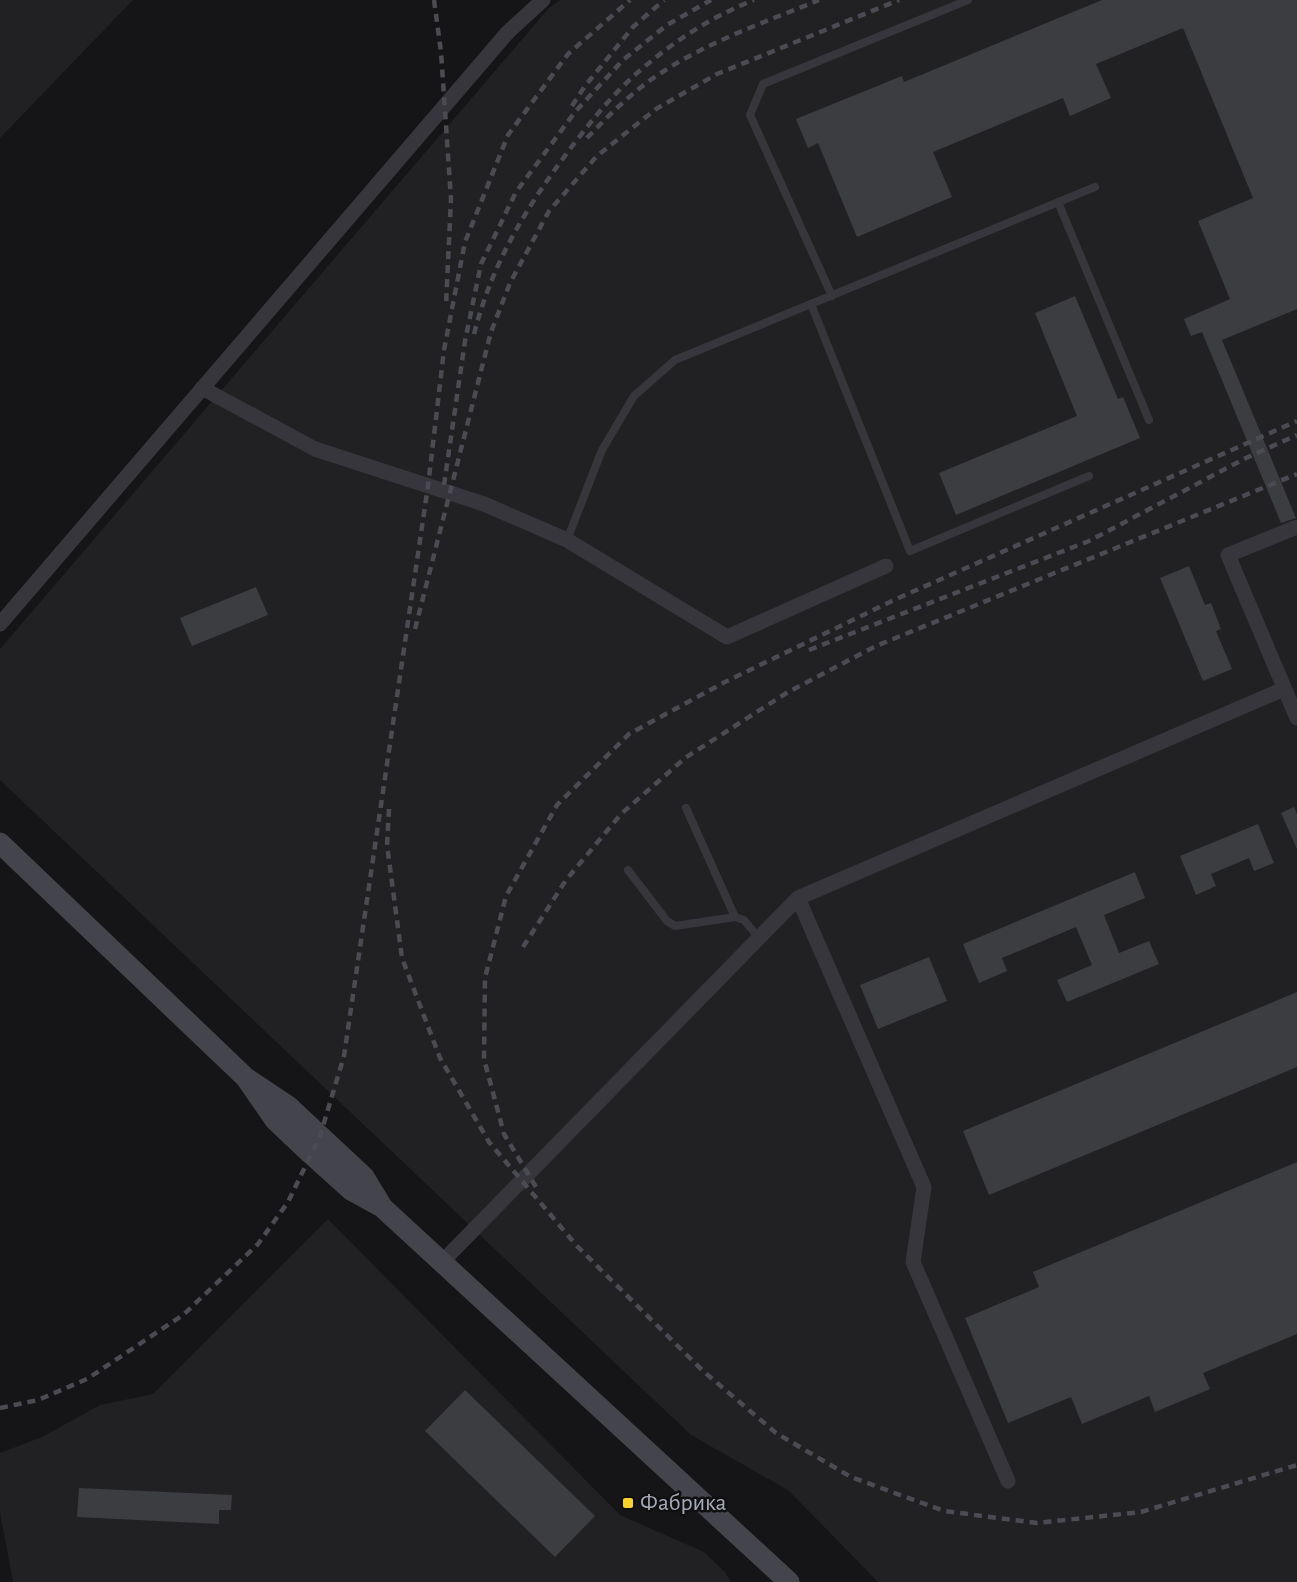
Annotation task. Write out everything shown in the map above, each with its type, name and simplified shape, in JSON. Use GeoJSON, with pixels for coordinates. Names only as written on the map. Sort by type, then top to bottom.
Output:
{"type":"FeatureCollection","features":[{"type":"Feature","properties":{"kind":"street"},"geometry":{"type":"LineString","coordinates":[[0,624],[508,32],[543,0]]}},
{"type":"Feature","properties":{"kind":"street"},"geometry":{"type":"LineString","coordinates":[[202,388],[315,449],[484,504],[567,540],[727,637],[886,567]]}},
{"type":"Feature","properties":{"kind":"street"},"geometry":{"type":"LineString","coordinates":[[1297,526],[1228,555],[1297,718]]}},
{"type":"Feature","properties":{"kind":"street"},"geometry":{"type":"LineString","coordinates":[[442,1262],[798,898],[1284,689]]}},
{"type":"Feature","properties":{"kind":"street"},"geometry":{"type":"LineString","coordinates":[[0,843],[246,1078],[275,1120],[311,1154],[351,1190],[382,1207],[789,1582]]}},
{"type":"Feature","properties":{"kind":"street"},"geometry":{"type":"LineString","coordinates":[[798,898],[924,1187],[913,1262],[1008,1481]]}},
{"type":"Feature","properties":{"kind":"lane"},"geometry":{"type":"LineString","coordinates":[[832,296],[750,115],[763,84],[968,0]]}},
{"type":"Feature","properties":{"kind":"lane"},"geometry":{"type":"LineString","coordinates":[[567,540],[602,450],[634,396],[675,360],[1095,187]]}},
{"type":"Feature","properties":{"kind":"lane"},"geometry":{"type":"LineString","coordinates":[[1058,202],[1149,420]]}},
{"type":"Feature","properties":{"kind":"lane"},"geometry":{"type":"LineString","coordinates":[[811,304],[910,551],[1089,476]]}},
{"type":"Feature","properties":{"kind":"lane"},"geometry":{"type":"LineString","coordinates":[[686,808],[735,917]]}},
{"type":"Feature","properties":{"kind":"lane"},"geometry":{"type":"LineString","coordinates":[[628,870],[667,921],[675,926],[735,917],[744,920],[759,938]]}},
{"type":"Feature","properties":{"kind":"shaded area"},"geometry":{"type":"Polygon","coordinates":[[[0,0],[133,0],[0,138],[0,0]]]}},
{"type":"Feature","properties":{"kind":"shaded area"},"geometry":{"type":"Polygon","coordinates":[[[560,0],[1297,0],[1297,1582],[878,1582],[788,1490],[691,1435],[0,780],[0,649],[548,9],[560,0]]]}},
{"type":"Feature","properties":{"kind":"shaded area"},"geometry":{"type":"Polygon","coordinates":[[[328,1219],[620,1515],[704,1552],[725,1572],[731,1582],[13,1582],[0,1512],[0,1453],[42,1437],[100,1405],[153,1394],[328,1219]]]}},
{"type":"Feature","properties":{"kind":"building"},"geometry":{"type":"Polygon","coordinates":[[[1102,0],[1297,0],[1297,309],[1222,340],[1296,518],[1281,523],[1202,332],[1191,336],[1184,319],[1230,299],[1198,221],[1253,198],[1183,28],[1096,64],[1111,98],[1070,116],[1063,98],[933,152],[952,197],[857,237],[818,143],[808,148],[796,119],[902,76],[904,82],[1102,0]]]}},
{"type":"Feature","properties":{"kind":"building"},"geometry":{"type":"Polygon","coordinates":[[[1075,296],[1118,399],[1123,397],[1140,438],[956,515],[939,473],[1077,416],[1035,313],[1075,296]]]}},
{"type":"Feature","properties":{"kind":"building"},"geometry":{"type":"Polygon","coordinates":[[[1189,566],[1205,605],[1211,603],[1221,629],[1216,631],[1232,669],[1203,681],[1160,578],[1189,566]]]}},
{"type":"Feature","properties":{"kind":"building"},"geometry":{"type":"Polygon","coordinates":[[[256,587],[268,615],[192,646],[180,618],[256,587]]]}},
{"type":"Feature","properties":{"kind":"building"},"geometry":{"type":"Polygon","coordinates":[[[1294,807],[1297,814],[1297,849],[1281,813],[1294,807]]]}},
{"type":"Feature","properties":{"kind":"building"},"geometry":{"type":"Polygon","coordinates":[[[1258,824],[1274,863],[1254,871],[1249,858],[1211,874],[1216,886],[1196,895],[1180,856],[1258,824]]]}},
{"type":"Feature","properties":{"kind":"building"},"geometry":{"type":"Polygon","coordinates":[[[1135,872],[1145,898],[1104,915],[1119,953],[1149,941],[1159,964],[1067,1002],[1057,980],[1092,965],[1076,927],[1002,958],[1007,971],[979,983],[963,944],[1135,872]]]}},
{"type":"Feature","properties":{"kind":"building"},"geometry":{"type":"Polygon","coordinates":[[[929,957],[947,1001],[878,1029],[860,985],[929,957]]]}},
{"type":"Feature","properties":{"kind":"building"},"geometry":{"type":"Polygon","coordinates":[[[1297,992],[1297,1067],[989,1195],[963,1131],[1297,992]]]}},
{"type":"Feature","properties":{"kind":"building"},"geometry":{"type":"Polygon","coordinates":[[[1297,1162],[1297,1334],[1203,1373],[1210,1389],[1155,1412],[1149,1396],[1082,1424],[1071,1397],[1008,1423],[965,1318],[1039,1287],[1033,1272],[1297,1162]]]}},
{"type":"Feature","properties":{"kind":"building"},"geometry":{"type":"Polygon","coordinates":[[[465,1390],[595,1516],[555,1557],[425,1431],[465,1390]]]}},
{"type":"Feature","properties":{"kind":"building"},"geometry":{"type":"Polygon","coordinates":[[[79,1488],[232,1495],[231,1510],[219,1510],[219,1524],[77,1517],[79,1488]]]}},
{"type":"Feature","properties":{"kind":"railway"},"geometry":{"type":"LineString","coordinates":[[434,0],[441,52],[451,199],[446,305]]}},
{"type":"Feature","properties":{"kind":"railway"},"geometry":{"type":"LineString","coordinates":[[0,1408],[38,1400],[87,1379],[183,1315],[258,1244],[288,1202],[320,1136],[344,1056],[428,486],[444,350],[465,242],[508,135],[568,54],[630,0]]}},
{"type":"Feature","properties":{"kind":"railway"},"geometry":{"type":"LineString","coordinates":[[572,106],[585,86],[633,27],[664,0]]}},
{"type":"Feature","properties":{"kind":"railway"},"geometry":{"type":"LineString","coordinates":[[444,485],[465,341],[481,264],[516,192],[575,112],[623,60],[667,25],[711,0]]}},
{"type":"Feature","properties":{"kind":"railway"},"geometry":{"type":"LineString","coordinates":[[474,334],[490,284],[523,217],[551,175],[595,117],[626,83],[673,44],[699,27],[754,0]]}},
{"type":"Feature","properties":{"kind":"railway"},"geometry":{"type":"LineString","coordinates":[[587,138],[633,94],[682,60],[740,32],[819,0]]}},
{"type":"Feature","properties":{"kind":"railway"},"geometry":{"type":"LineString","coordinates":[[415,629],[491,332],[510,283],[549,211],[597,156],[656,109],[717,74],[899,0]]}},
{"type":"Feature","properties":{"kind":"railway"},"geometry":{"type":"LineString","coordinates":[[536,1187],[504,1134],[484,1059],[485,978],[506,896],[557,805],[629,734],[725,682],[894,600],[1297,421]]}},
{"type":"Feature","properties":{"kind":"railway"},"geometry":{"type":"LineString","coordinates":[[809,650],[1089,541],[1246,458],[1297,435]]}},
{"type":"Feature","properties":{"kind":"railway"},"geometry":{"type":"LineString","coordinates":[[523,947],[566,880],[621,814],[685,758],[788,692],[876,646],[1297,474]]}},
{"type":"Feature","properties":{"kind":"railway"},"geometry":{"type":"LineString","coordinates":[[389,809],[387,845],[402,958],[440,1058],[489,1142],[577,1246],[703,1371],[776,1433],[851,1477],[944,1511],[1037,1523],[1141,1512],[1297,1465]]}},
{"type":"Feature","properties":{"kind":"place","name":"Фабрика"},"geometry":{"type":"Point","coordinates":[628,1503]}}]}
